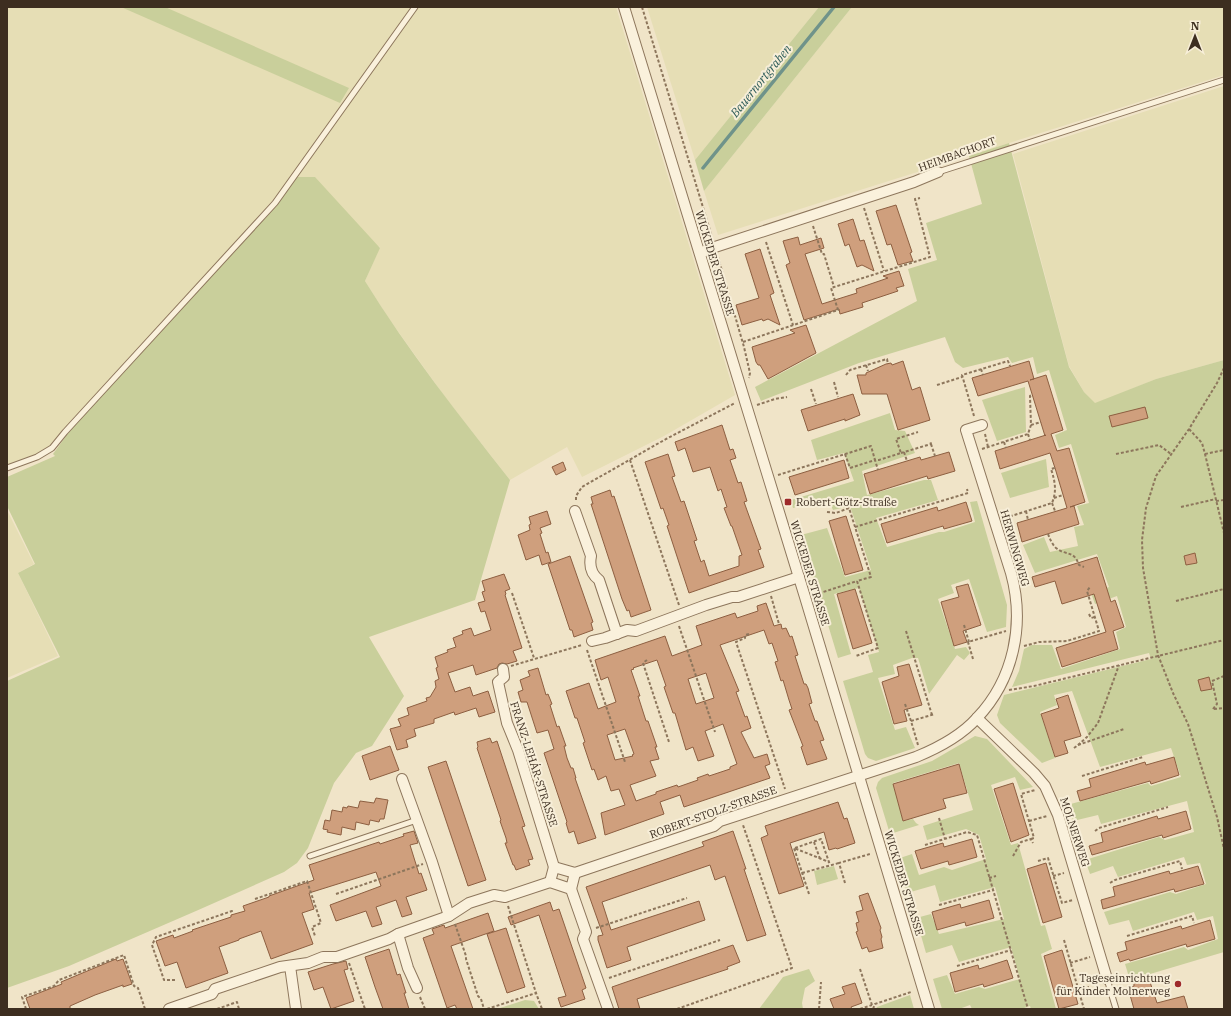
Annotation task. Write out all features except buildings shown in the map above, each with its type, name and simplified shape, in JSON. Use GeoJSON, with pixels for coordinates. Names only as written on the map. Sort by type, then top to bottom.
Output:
{"type":"FeatureCollection","features":[{"type":"Feature","properties":{"kind":"street","name":"WICKEDER STRASSE"},"geometry":{"type":"LineString","coordinates":[[624,7],[799,577],[929,1009]]}},
{"type":"Feature","properties":{"kind":"street","name":"HEIMBACHORT"},"geometry":{"type":"LineString","coordinates":[[700,253],[914,182],[938,172]]}},
{"type":"Feature","properties":{"kind":"street","name":"HERWINGWEG"},"geometry":{"type":"LineString","coordinates":[[858,776],[916,757],[937,748],[963,730],[977,718],[992,700],[1008,668],[1015,643],[1017,622],[1016,595],[1009,566],[966,430],[981,428]]}},
{"type":"Feature","properties":{"kind":"street"},"geometry":{"type":"LineString","coordinates":[[575,511],[591,556],[589,563],[593,575],[599,580],[617,634]]}},
{"type":"Feature","properties":{"kind":"street"},"geometry":{"type":"LineString","coordinates":[[592,641],[627,630],[636,631],[732,597],[738,597],[799,577]]}},
{"type":"Feature","properties":{"kind":"street","name":"FRANZ-LEHÁR-STRASSE"},"geometry":{"type":"LineString","coordinates":[[503,669],[504,677],[498,682],[507,723],[518,750],[554,867]]}},
{"type":"Feature","properties":{"kind":"street","name":"MOLNERWEG"},"geometry":{"type":"LineString","coordinates":[[977,718],[1034,773],[1045,786],[1050,796],[1058,815],[1107,979]]}},
{"type":"Feature","properties":{"kind":"street","name":"ROBERT-STOLZ-STRASSE"},"geometry":{"type":"LineString","coordinates":[[575,873],[714,826],[720,821],[740,814],[858,776]]}},
{"type":"Feature","properties":{"kind":"street"},"geometry":{"type":"LineString","coordinates":[[402,779],[432,862],[449,916]]}},
{"type":"Feature","properties":{"kind":"street"},"geometry":{"type":"LineString","coordinates":[[550,882],[554,867],[575,873],[571,888],[586,932],[583,939],[608,1009]]}},
{"type":"Feature","properties":{"kind":"street"},"geometry":{"type":"LineString","coordinates":[[169,1009],[212,994],[215,989],[280,967],[308,963],[323,958],[337,957],[389,939],[398,934],[449,916],[469,903],[494,894],[505,897],[550,882],[571,888]]}},
{"type":"Feature","properties":{"kind":"street"},"geometry":{"type":"LineString","coordinates":[[398,934],[408,968],[417,988]]}},
{"type":"Feature","properties":{"kind":"street"},"geometry":{"type":"LineString","coordinates":[[290,966],[296,1009]]}},
{"type":"Feature","properties":{"kind":"lane"},"geometry":{"type":"LineString","coordinates":[[7,468],[37,457],[52,448],[69,427],[275,202],[415,7]]}},
{"type":"Feature","properties":{"kind":"lane","name":"HEIMBACHORT"},"geometry":{"type":"LineString","coordinates":[[938,172],[1224,80]]}},
{"type":"Feature","properties":{"kind":"lane"},"geometry":{"type":"LineString","coordinates":[[310,856],[417,820]]}},
{"type":"Feature","properties":{"kind":"lane"},"geometry":{"type":"LineString","coordinates":[[1107,979],[1116,1009]]}},
{"type":"Feature","properties":{"kind":"path"},"geometry":{"type":"LineString","coordinates":[[743,342],[838,310],[831,288],[930,257],[916,199],[920,198]]}},
{"type":"Feature","properties":{"kind":"path"},"geometry":{"type":"LineString","coordinates":[[861,199],[884,272]]}},
{"type":"Feature","properties":{"kind":"path"},"geometry":{"type":"LineString","coordinates":[[809,216],[834,287]]}},
{"type":"Feature","properties":{"kind":"path"},"geometry":{"type":"LineString","coordinates":[[762,232],[792,325]]}},
{"type":"Feature","properties":{"kind":"path"},"geometry":{"type":"LineString","coordinates":[[846,375],[850,370],[886,359],[888,364]]}},
{"type":"Feature","properties":{"kind":"path"},"geometry":{"type":"LineString","coordinates":[[937,385],[962,377],[962,375],[1008,361],[1010,366]]}},
{"type":"Feature","properties":{"kind":"path"},"geometry":{"type":"LineString","coordinates":[[866,365],[868,371]]}},
{"type":"Feature","properties":{"kind":"path"},"geometry":{"type":"LineString","coordinates":[[1224,368],[1217,383],[1189,429],[1156,476],[1146,508],[1142,540],[1143,568],[1158,655],[1173,693],[1188,724],[1217,817],[1224,849]]}},
{"type":"Feature","properties":{"kind":"path"},"geometry":{"type":"LineString","coordinates":[[982,369],[983,375]]}},
{"type":"Feature","properties":{"kind":"path"},"geometry":{"type":"LineString","coordinates":[[962,377],[988,447]]}},
{"type":"Feature","properties":{"kind":"path"},"geometry":{"type":"LineString","coordinates":[[834,382],[838,397]]}},
{"type":"Feature","properties":{"kind":"path"},"geometry":{"type":"LineString","coordinates":[[811,389],[816,404]]}},
{"type":"Feature","properties":{"kind":"path"},"geometry":{"type":"LineString","coordinates":[[1030,440],[1028,434],[1031,425],[1030,396],[1032,395]]}},
{"type":"Feature","properties":{"kind":"path"},"geometry":{"type":"LineString","coordinates":[[754,406],[787,397]]}},
{"type":"Feature","properties":{"kind":"path"},"geometry":{"type":"LineString","coordinates":[[575,511],[576,496],[582,487],[666,439],[744,398]]}},
{"type":"Feature","properties":{"kind":"path"},"geometry":{"type":"LineString","coordinates":[[1031,425],[1041,422]]}},
{"type":"Feature","properties":{"kind":"path"},"geometry":{"type":"LineString","coordinates":[[1189,429],[1202,443],[1224,533]]}},
{"type":"Feature","properties":{"kind":"path"},"geometry":{"type":"LineString","coordinates":[[901,453],[896,439],[918,432]]}},
{"type":"Feature","properties":{"kind":"path"},"geometry":{"type":"LineString","coordinates":[[979,450],[1028,434]]}},
{"type":"Feature","properties":{"kind":"path"},"geometry":{"type":"LineString","coordinates":[[846,454],[850,468],[901,453],[931,442],[935,456]]}},
{"type":"Feature","properties":{"kind":"path"},"geometry":{"type":"LineString","coordinates":[[1004,442],[1006,448]]}},
{"type":"Feature","properties":{"kind":"path"},"geometry":{"type":"LineString","coordinates":[[1116,454],[1160,444],[1171,454]]}},
{"type":"Feature","properties":{"kind":"path"},"geometry":{"type":"LineString","coordinates":[[775,476],[871,446],[878,470]]}},
{"type":"Feature","properties":{"kind":"path"},"geometry":{"type":"LineString","coordinates":[[1205,454],[1224,450]]}},
{"type":"Feature","properties":{"kind":"path"},"geometry":{"type":"LineString","coordinates":[[904,452],[907,461]]}},
{"type":"Feature","properties":{"kind":"path"},"geometry":{"type":"LineString","coordinates":[[630,460],[714,732]]}},
{"type":"Feature","properties":{"kind":"path"},"geometry":{"type":"LineString","coordinates":[[1055,468],[1051,469],[1055,483],[1054,498],[1052,503],[1055,511]]}},
{"type":"Feature","properties":{"kind":"path"},"geometry":{"type":"LineString","coordinates":[[855,528],[968,493],[967,489]]}},
{"type":"Feature","properties":{"kind":"path"},"geometry":{"type":"LineString","coordinates":[[1054,498],[1063,495]]}},
{"type":"Feature","properties":{"kind":"path"},"geometry":{"type":"LineString","coordinates":[[1181,508],[1216,500],[1224,500]]}},
{"type":"Feature","properties":{"kind":"path"},"geometry":{"type":"LineString","coordinates":[[1005,518],[1052,503]]}},
{"type":"Feature","properties":{"kind":"path"},"geometry":{"type":"LineString","coordinates":[[805,597],[870,577],[849,508],[836,512],[827,512]]}},
{"type":"Feature","properties":{"kind":"path"},"geometry":{"type":"LineString","coordinates":[[1026,511],[1028,520]]}},
{"type":"Feature","properties":{"kind":"path"},"geometry":{"type":"LineString","coordinates":[[1048,534],[1056,547],[1062,551],[1072,554],[1079,565],[1084,567]]}},
{"type":"Feature","properties":{"kind":"path"},"geometry":{"type":"LineString","coordinates":[[856,656],[878,648],[857,581]]}},
{"type":"Feature","properties":{"kind":"path"},"geometry":{"type":"LineString","coordinates":[[768,587],[779,624]]}},
{"type":"Feature","properties":{"kind":"path"},"geometry":{"type":"LineString","coordinates":[[1020,647],[1039,642],[1067,641],[1099,631],[1087,591],[1090,587]]}},
{"type":"Feature","properties":{"kind":"path"},"geometry":{"type":"LineString","coordinates":[[1176,601],[1224,589]]}},
{"type":"Feature","properties":{"kind":"path"},"geometry":{"type":"LineString","coordinates":[[512,593],[534,658]]}},
{"type":"Feature","properties":{"kind":"path"},"geometry":{"type":"LineString","coordinates":[[1090,614],[1091,618],[1095,617]]}},
{"type":"Feature","properties":{"kind":"path"},"geometry":{"type":"LineString","coordinates":[[964,625],[973,659]]}},
{"type":"Feature","properties":{"kind":"path"},"geometry":{"type":"LineString","coordinates":[[969,642],[1010,630]]}},
{"type":"Feature","properties":{"kind":"path"},"geometry":{"type":"LineString","coordinates":[[906,631],[934,715],[911,722]]}},
{"type":"Feature","properties":{"kind":"path"},"geometry":{"type":"LineString","coordinates":[[749,634],[745,635],[745,638],[736,642],[788,798]]}},
{"type":"Feature","properties":{"kind":"path"},"geometry":{"type":"LineString","coordinates":[[1000,686],[1011,691],[1224,640]]}},
{"type":"Feature","properties":{"kind":"path"},"geometry":{"type":"LineString","coordinates":[[503,669],[534,658],[580,645],[585,645],[625,762]]}},
{"type":"Feature","properties":{"kind":"path"},"geometry":{"type":"LineString","coordinates":[[647,660],[643,663],[669,742]]}},
{"type":"Feature","properties":{"kind":"path"},"geometry":{"type":"LineString","coordinates":[[1074,748],[1087,737],[1098,723],[1119,665]]}},
{"type":"Feature","properties":{"kind":"path"},"geometry":{"type":"LineString","coordinates":[[1224,676],[1212,680],[1217,704],[1213,709],[1224,708]]}},
{"type":"Feature","properties":{"kind":"path"},"geometry":{"type":"LineString","coordinates":[[905,704],[919,749]]}},
{"type":"Feature","properties":{"kind":"path"},"geometry":{"type":"LineString","coordinates":[[1078,745],[1124,729]]}},
{"type":"Feature","properties":{"kind":"path"},"geometry":{"type":"LineString","coordinates":[[1082,776],[1143,757]]}},
{"type":"Feature","properties":{"kind":"path"},"geometry":{"type":"LineString","coordinates":[[1013,856],[1021,842],[1034,838],[1021,794],[1030,792]]}},
{"type":"Feature","properties":{"kind":"path"},"geometry":{"type":"LineString","coordinates":[[1095,831],[1099,828],[1168,807]]}},
{"type":"Feature","properties":{"kind":"path"},"geometry":{"type":"LineString","coordinates":[[677,1009],[792,968],[740,814]]}},
{"type":"Feature","properties":{"kind":"path"},"geometry":{"type":"LineString","coordinates":[[1029,821],[1042,817]]}},
{"type":"Feature","properties":{"kind":"path"},"geometry":{"type":"LineString","coordinates":[[939,818],[945,839]]}},
{"type":"Feature","properties":{"kind":"path"},"geometry":{"type":"LineString","coordinates":[[925,845],[967,832],[977,836],[1028,1009]]}},
{"type":"Feature","properties":{"kind":"path"},"geometry":{"type":"LineString","coordinates":[[794,848],[821,839],[828,865]]}},
{"type":"Feature","properties":{"kind":"path"},"geometry":{"type":"LineString","coordinates":[[1031,839],[1033,843]]}},
{"type":"Feature","properties":{"kind":"path"},"geometry":{"type":"LineString","coordinates":[[814,842],[820,859]]}},
{"type":"Feature","properties":{"kind":"path"},"geometry":{"type":"LineString","coordinates":[[794,848],[820,859],[828,865]]}},
{"type":"Feature","properties":{"kind":"path"},"geometry":{"type":"LineString","coordinates":[[794,848],[810,894]]}},
{"type":"Feature","properties":{"kind":"path"},"geometry":{"type":"LineString","coordinates":[[802,873],[870,854]]}},
{"type":"Feature","properties":{"kind":"path"},"geometry":{"type":"LineString","coordinates":[[1038,861],[1048,858],[1062,903],[1073,900]]}},
{"type":"Feature","properties":{"kind":"path"},"geometry":{"type":"LineString","coordinates":[[1110,884],[1115,880],[1180,861],[1182,869]]}},
{"type":"Feature","properties":{"kind":"path"},"geometry":{"type":"LineString","coordinates":[[336,894],[432,862]]}},
{"type":"Feature","properties":{"kind":"path"},"geometry":{"type":"LineString","coordinates":[[839,863],[845,883]]}},
{"type":"Feature","properties":{"kind":"path"},"geometry":{"type":"LineString","coordinates":[[1053,876],[1064,873]]}},
{"type":"Feature","properties":{"kind":"path"},"geometry":{"type":"LineString","coordinates":[[989,878],[996,876]]}},
{"type":"Feature","properties":{"kind":"path"},"geometry":{"type":"LineString","coordinates":[[255,899],[306,881],[321,924],[312,927],[316,936]]}},
{"type":"Feature","properties":{"kind":"path"},"geometry":{"type":"LineString","coordinates":[[939,905],[993,890]]}},
{"type":"Feature","properties":{"kind":"path"},"geometry":{"type":"LineString","coordinates":[[505,897],[542,1009]]}},
{"type":"Feature","properties":{"kind":"path"},"geometry":{"type":"LineString","coordinates":[[586,932],[687,898]]}},
{"type":"Feature","properties":{"kind":"path"},"geometry":{"type":"LineString","coordinates":[[175,980],[164,980],[152,945],[156,937],[232,911],[232,913]]}},
{"type":"Feature","properties":{"kind":"path"},"geometry":{"type":"LineString","coordinates":[[449,916],[454,922],[478,996],[486,1009],[536,993]]}},
{"type":"Feature","properties":{"kind":"path"},"geometry":{"type":"LineString","coordinates":[[1126,936],[1192,916],[1194,923]]}},
{"type":"Feature","properties":{"kind":"path"},"geometry":{"type":"LineString","coordinates":[[598,982],[720,940]]}},
{"type":"Feature","properties":{"kind":"path"},"geometry":{"type":"LineString","coordinates":[[1064,940],[1084,1009]]}},
{"type":"Feature","properties":{"kind":"path"},"geometry":{"type":"LineString","coordinates":[[957,966],[1011,950]]}},
{"type":"Feature","properties":{"kind":"path"},"geometry":{"type":"LineString","coordinates":[[346,954],[365,1009]]}},
{"type":"Feature","properties":{"kind":"path"},"geometry":{"type":"LineString","coordinates":[[26,1009],[22,997],[54,986],[59,980],[124,955],[134,986],[138,988],[146,1009]]}},
{"type":"Feature","properties":{"kind":"path"},"geometry":{"type":"LineString","coordinates":[[1070,963],[1094,956]]}},
{"type":"Feature","properties":{"kind":"path"},"geometry":{"type":"LineString","coordinates":[[860,970],[873,1005],[873,1009]]}},
{"type":"Feature","properties":{"kind":"path"},"geometry":{"type":"LineString","coordinates":[[819,1009],[822,982]]}},
{"type":"Feature","properties":{"kind":"path"},"geometry":{"type":"LineString","coordinates":[[1078,990],[1089,987]]}},
{"type":"Feature","properties":{"kind":"path"},"geometry":{"type":"LineString","coordinates":[[861,1009],[911,992]]}},
{"type":"Feature","properties":{"kind":"path"},"geometry":{"type":"LineString","coordinates":[[217,1008],[237,1002],[240,1009]]}},
{"type":"Feature","properties":{"kind":"shaded area"},"geometry":{"type":"Polygon","coordinates":[[[7,7],[616,7],[735,395],[664,436],[582,477],[567,447],[510,480],[445,397],[387,316],[365,281],[380,247],[275,203],[82,414],[79,412],[51,445],[40,453],[7,465],[7,7]]]}},
{"type":"Feature","properties":{"kind":"shaded area"},"geometry":{"type":"Polygon","coordinates":[[[647,7],[819,7],[695,160],[647,7]]]}},
{"type":"Feature","properties":{"kind":"shaded area"},"geometry":{"type":"Polygon","coordinates":[[[852,7],[1224,7],[1224,75],[718,235],[704,191],[852,7]]]}},
{"type":"Feature","properties":{"kind":"shaded area"},"geometry":{"type":"Polygon","coordinates":[[[1224,86],[1224,360],[1156,379],[1095,404],[1084,392],[1069,366],[1013,154],[1224,86]]]}},
{"type":"Feature","properties":{"kind":"shaded area"},"geometry":{"type":"Polygon","coordinates":[[[7,510],[34,564],[18,573],[58,656],[7,678],[7,510]]]}},
{"type":"Feature","properties":{"kind":"green space"},"geometry":{"type":"Polygon","coordinates":[[[121,7],[165,7],[349,88],[340,103],[121,7]]]}},
{"type":"Feature","properties":{"kind":"green space"},"geometry":{"type":"Polygon","coordinates":[[[819,7],[852,7],[704,191],[695,160],[819,7]]]}},
{"type":"Feature","properties":{"kind":"green space"},"geometry":{"type":"Polygon","coordinates":[[[1009,143],[1069,367],[1084,392],[1095,403],[1156,379],[1224,360],[1224,952],[1130,980],[1125,964],[1184,947],[1188,950],[1218,939],[1213,916],[1197,920],[1194,912],[1133,931],[1129,920],[1109,925],[1104,912],[1170,892],[1176,894],[1206,884],[1200,863],[1187,865],[1184,857],[1118,877],[1113,866],[1090,874],[1085,860],[1159,837],[1165,840],[1194,832],[1187,801],[1101,824],[1098,815],[1073,821],[1067,805],[1148,783],[1151,786],[1181,777],[1171,748],[1100,767],[1072,691],[1054,695],[1057,705],[1040,712],[1055,758],[1042,763],[1000,723],[997,715],[1004,695],[1151,659],[1149,653],[1012,687],[1019,671],[1024,649],[1032,645],[1052,645],[1061,669],[1120,649],[1116,632],[1126,627],[1117,596],[1095,604],[1091,593],[1109,587],[1097,554],[1035,573],[1023,545],[1044,537],[1050,552],[1078,546],[1074,527],[1084,525],[1077,506],[1089,503],[1071,444],[1059,448],[1055,435],[1067,430],[1049,370],[1037,374],[1033,357],[1012,363],[1008,357],[963,368],[955,362],[945,337],[859,363],[761,401],[755,387],[917,301],[908,269],[937,260],[926,223],[982,204],[969,156],[1009,143]]]}},
{"type":"Feature","properties":{"kind":"green space"},"geometry":{"type":"Polygon","coordinates":[[[294,177],[315,177],[380,248],[365,281],[416,358],[510,480],[475,600],[369,637],[404,696],[372,746],[356,753],[334,783],[308,848],[297,863],[284,872],[69,966],[7,988],[7,681],[60,657],[18,573],[35,564],[7,506],[7,477],[55,456],[53,454],[82,414],[275,203],[294,177]]]}},
{"type":"Feature","properties":{"kind":"green space"},"geometry":{"type":"Polygon","coordinates":[[[1025,387],[1026,432],[997,441],[982,400],[1025,387]]]}},
{"type":"Feature","properties":{"kind":"green space"},"geometry":{"type":"Polygon","coordinates":[[[890,413],[895,430],[905,431],[915,453],[862,471],[867,495],[924,480],[931,480],[938,500],[876,518],[887,547],[975,522],[970,502],[977,501],[1007,605],[1006,627],[987,632],[969,579],[951,585],[954,593],[938,599],[955,649],[966,647],[970,653],[964,660],[957,655],[929,694],[918,658],[912,658],[893,665],[895,674],[878,678],[895,730],[906,727],[915,748],[876,761],[868,758],[865,754],[843,681],[873,672],[868,655],[879,652],[859,588],[834,594],[851,654],[838,658],[801,535],[827,528],[845,577],[871,570],[850,506],[833,510],[828,499],[793,508],[791,500],[854,481],[844,453],[817,460],[811,440],[890,413]]]}},
{"type":"Feature","properties":{"kind":"green space"},"geometry":{"type":"Polygon","coordinates":[[[1046,459],[1049,487],[1010,498],[1001,473],[1046,459]]]}},
{"type":"Feature","properties":{"kind":"green space"},"geometry":{"type":"Polygon","coordinates":[[[975,736],[987,739],[1033,787],[1020,790],[1015,777],[991,785],[1011,845],[1018,843],[1041,926],[1045,925],[1052,949],[1041,954],[1056,1009],[1031,1009],[1030,1006],[1021,1009],[972,1009],[970,1005],[959,1009],[942,1009],[933,979],[947,975],[955,994],[979,987],[985,989],[1020,979],[1011,947],[959,962],[952,945],[926,953],[916,918],[931,914],[939,934],[1004,919],[995,887],[940,902],[935,885],[907,893],[897,859],[912,854],[919,875],[944,867],[952,870],[986,859],[979,835],[966,829],[927,840],[923,826],[973,810],[959,763],[893,783],[903,821],[913,819],[919,825],[890,834],[876,788],[878,782],[882,778],[932,761],[975,736]]]}},
{"type":"Feature","properties":{"kind":"green space"},"geometry":{"type":"Polygon","coordinates":[[[834,866],[838,879],[817,885],[814,871],[834,866]]]}},
{"type":"Feature","properties":{"kind":"green space"},"geometry":{"type":"Polygon","coordinates":[[[809,969],[815,981],[805,988],[802,1003],[803,1009],[759,1009],[783,977],[809,969]]]}},
{"type":"Feature","properties":{"kind":"green space"},"geometry":{"type":"Polygon","coordinates":[[[910,995],[914,1009],[876,1009],[877,1007],[910,995]]]}},
{"type":"Feature","properties":{"kind":"green space"},"geometry":{"type":"Polygon","coordinates":[[[525,1000],[534,1001],[539,1009],[497,1009],[525,1000]]]}},
{"type":"Feature","properties":{"kind":"waterway","name":"Bauernortgraben"},"geometry":{"type":"LineString","coordinates":[[703,168],[834,7]]}},
{"type":"Feature","properties":{"kind":"place","name":"Robert-Götz-Straße"},"geometry":{"type":"Point","coordinates":[788,502]}},
{"type":"Feature","properties":{"kind":"place","name":"Tageseinrichtung für Kinder Molnerweg"},"geometry":{"type":"Point","coordinates":[1178,984]}}]}
